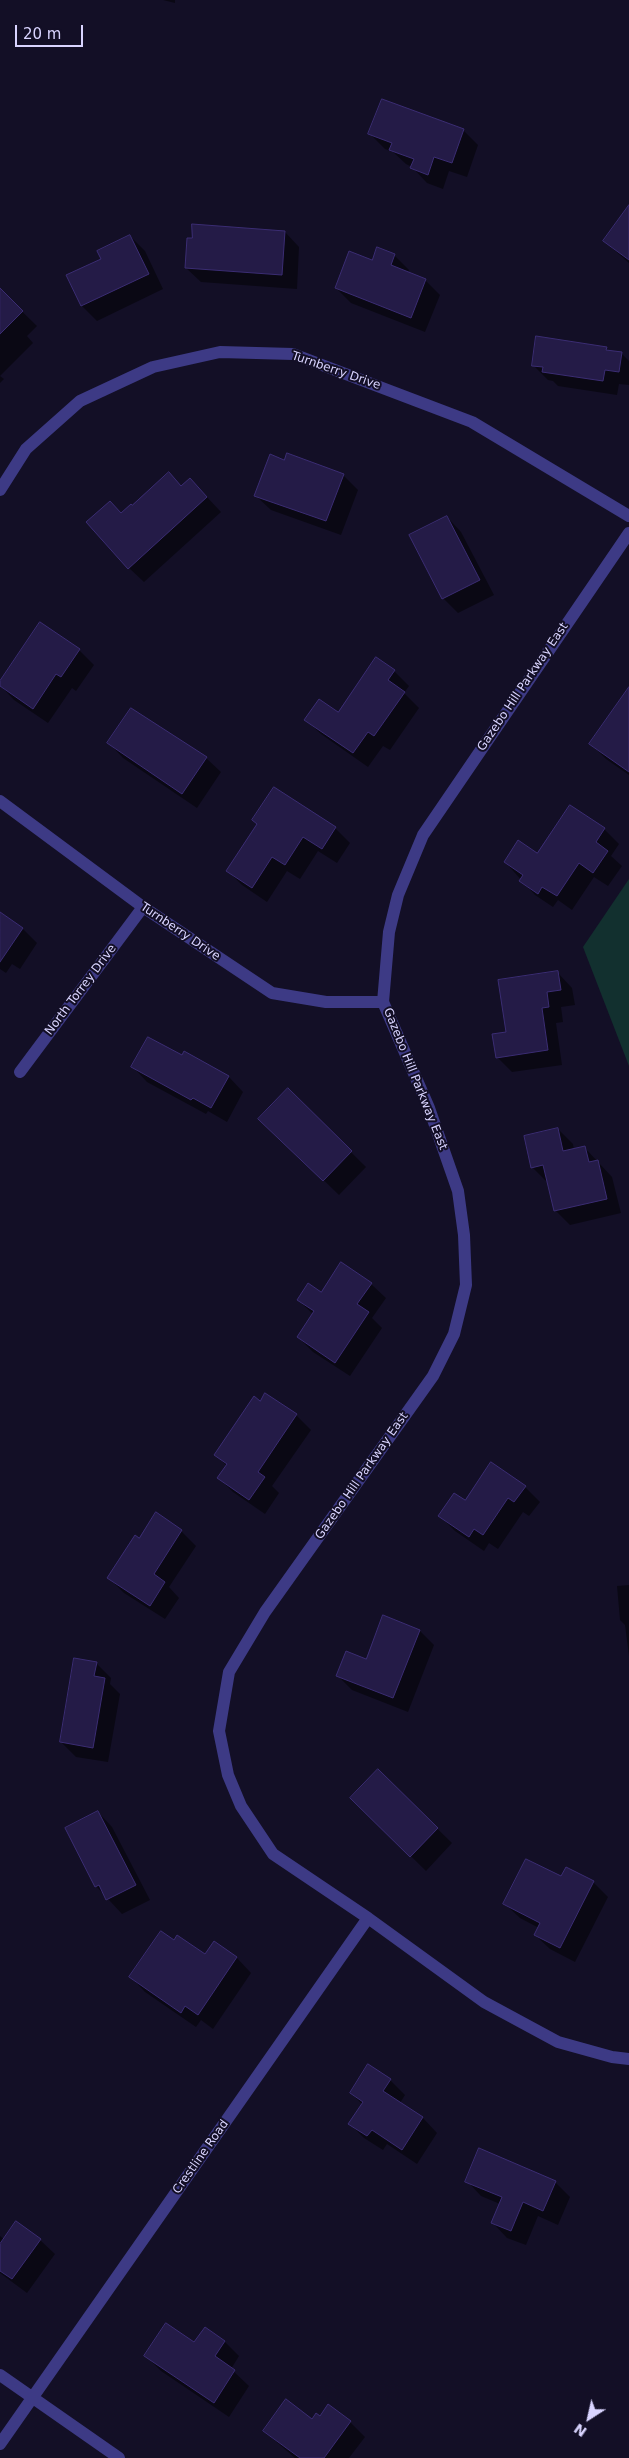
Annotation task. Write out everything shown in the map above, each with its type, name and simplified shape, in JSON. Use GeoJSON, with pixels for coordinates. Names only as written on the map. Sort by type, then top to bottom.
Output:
{"type":"FeatureCollection","features":[{"type":"Feature","properties":{"kind":"street","name":"Turnberry Drive"},"geometry":{"type":"LineString","coordinates":[[0,490],[26,449],[80,401],[152,367],[220,352],[293,354],[472,422],[629,516]]}},
{"type":"Feature","properties":{"kind":"street","name":"Gazebo Hill Parkway East"},"geometry":{"type":"LineString","coordinates":[[629,532],[423,835],[398,895],[389,932],[383,1002],[429,1108],[458,1191],[464,1235],[466,1285],[454,1334],[433,1376],[265,1612],[229,1672],[219,1731],[228,1775],[241,1806],[273,1854],[368,1918],[484,2002],[558,2042],[612,2057],[629,2059]]}},
{"type":"Feature","properties":{"kind":"street","name":"Turnberry Drive"},"geometry":{"type":"LineString","coordinates":[[0,801],[143,907],[272,993],[326,1002],[383,1002]]}},
{"type":"Feature","properties":{"kind":"street","name":"North Torrey Drive"},"geometry":{"type":"LineString","coordinates":[[20,1072],[143,907]]}},
{"type":"Feature","properties":{"kind":"street","name":"Crestline Road"},"geometry":{"type":"LineString","coordinates":[[0,2444],[368,1918]]}},
{"type":"Feature","properties":{"kind":"street"},"geometry":{"type":"LineString","coordinates":[[0,2374],[119,2458]]}},
{"type":"Feature","properties":{"kind":"green space"},"geometry":{"type":"Polygon","coordinates":[[[629,879],[629,1066],[583,947],[629,879]]]}},
{"type":"Feature","properties":{"kind":"building"},"geometry":{"type":"Polygon","coordinates":[[[382,99],[464,129],[452,163],[434,157],[428,175],[410,168],[414,159],[389,150],[392,143],[368,134],[382,99]]]}},
{"type":"Feature","properties":{"kind":"building"},"geometry":{"type":"Polygon","coordinates":[[[629,205],[629,260],[603,241],[629,205]]]}},
{"type":"Feature","properties":{"kind":"building"},"geometry":{"type":"Polygon","coordinates":[[[192,224],[285,231],[282,275],[185,268],[187,238],[192,238],[192,224]]]}},
{"type":"Feature","properties":{"kind":"building"},"geometry":{"type":"Polygon","coordinates":[[[130,235],[149,274],[81,306],[66,275],[101,259],[97,251],[130,235]]]}},
{"type":"Feature","properties":{"kind":"building"},"geometry":{"type":"Polygon","coordinates":[[[377,247],[395,254],[391,265],[426,279],[411,318],[335,288],[349,251],[372,260],[377,247]]]}},
{"type":"Feature","properties":{"kind":"building"},"geometry":{"type":"Polygon","coordinates":[[[0,288],[23,311],[0,334],[0,288]]]}},
{"type":"Feature","properties":{"kind":"building"},"geometry":{"type":"Polygon","coordinates":[[[536,336],[607,347],[606,350],[622,352],[619,372],[605,370],[603,381],[542,372],[543,367],[532,366],[536,336]]]}},
{"type":"Feature","properties":{"kind":"building"},"geometry":{"type":"Polygon","coordinates":[[[287,453],[344,474],[326,521],[254,496],[270,454],[284,460],[287,453]]]}},
{"type":"Feature","properties":{"kind":"building"},"geometry":{"type":"Polygon","coordinates":[[[169,472],[181,486],[190,478],[207,497],[128,569],[86,522],[110,501],[121,513],[169,472]]]}},
{"type":"Feature","properties":{"kind":"building"},"geometry":{"type":"Polygon","coordinates":[[[447,516],[480,580],[442,599],[409,535],[447,516]]]}},
{"type":"Feature","properties":{"kind":"building"},"geometry":{"type":"Polygon","coordinates":[[[40,622],[80,649],[61,677],[56,674],[33,709],[0,686],[0,681],[40,622]]]}},
{"type":"Feature","properties":{"kind":"building"},"geometry":{"type":"Polygon","coordinates":[[[376,657],[395,670],[388,680],[405,692],[374,736],[368,732],[353,753],[304,720],[319,699],[338,712],[376,657]]]}},
{"type":"Feature","properties":{"kind":"building"},"geometry":{"type":"Polygon","coordinates":[[[629,687],[629,772],[589,744],[629,687]]]}},
{"type":"Feature","properties":{"kind":"building"},"geometry":{"type":"Polygon","coordinates":[[[131,708],[207,757],[182,794],[107,743],[131,708]]]}},
{"type":"Feature","properties":{"kind":"building"},"geometry":{"type":"Polygon","coordinates":[[[274,787],[336,827],[322,849],[303,837],[285,865],[272,857],[252,888],[226,871],[257,824],[252,820],[274,787]]]}},
{"type":"Feature","properties":{"kind":"building"},"geometry":{"type":"Polygon","coordinates":[[[570,805],[605,828],[596,842],[608,851],[593,873],[579,863],[557,896],[542,887],[538,894],[519,881],[523,875],[504,862],[518,840],[537,853],[570,805]]]}},
{"type":"Feature","properties":{"kind":"building"},"geometry":{"type":"Polygon","coordinates":[[[0,912],[23,928],[0,962],[0,912]]]}},
{"type":"Feature","properties":{"kind":"building"},"geometry":{"type":"Polygon","coordinates":[[[558,971],[561,990],[547,992],[549,1007],[542,1008],[548,1050],[496,1058],[492,1034],[506,1032],[498,980],[558,971]]]}},
{"type":"Feature","properties":{"kind":"building"},"geometry":{"type":"Polygon","coordinates":[[[148,1037],[182,1055],[184,1051],[229,1076],[211,1108],[193,1098],[191,1100],[131,1067],[148,1037]]]}},
{"type":"Feature","properties":{"kind":"building"},"geometry":{"type":"Polygon","coordinates":[[[288,1088],[352,1151],[323,1181],[258,1119],[288,1088]]]}},
{"type":"Feature","properties":{"kind":"building"},"geometry":{"type":"Polygon","coordinates":[[[558,1128],[563,1151],[585,1146],[589,1162],[598,1160],[607,1199],[554,1211],[543,1165],[531,1168],[524,1136],[558,1128]]]}},
{"type":"Feature","properties":{"kind":"building"},"geometry":{"type":"Polygon","coordinates":[[[341,1262],[372,1283],[357,1304],[369,1312],[335,1363],[297,1337],[314,1311],[297,1300],[308,1283],[321,1292],[341,1262]]]}},
{"type":"Feature","properties":{"kind":"building"},"geometry":{"type":"Polygon","coordinates":[[[265,1393],[297,1414],[258,1472],[265,1477],[249,1500],[217,1478],[227,1464],[214,1455],[254,1396],[260,1401],[265,1393]]]}},
{"type":"Feature","properties":{"kind":"building"},"geometry":{"type":"Polygon","coordinates":[[[491,1462],[526,1486],[514,1502],[508,1498],[483,1535],[474,1529],[469,1537],[438,1516],[454,1493],[465,1500],[491,1462]]]}},
{"type":"Feature","properties":{"kind":"building"},"geometry":{"type":"Polygon","coordinates":[[[156,1512],[182,1530],[154,1574],[165,1582],[150,1606],[107,1578],[135,1535],[139,1538],[156,1512]]]}},
{"type":"Feature","properties":{"kind":"building"},"geometry":{"type":"Polygon","coordinates":[[[383,1615],[420,1630],[393,1698],[336,1676],[346,1651],[366,1659],[383,1615]]]}},
{"type":"Feature","properties":{"kind":"building"},"geometry":{"type":"Polygon","coordinates":[[[74,1658],[97,1662],[94,1676],[105,1678],[93,1748],[60,1742],[74,1658]]]}},
{"type":"Feature","properties":{"kind":"building"},"geometry":{"type":"Polygon","coordinates":[[[378,1769],[438,1828],[410,1857],[350,1798],[378,1769]]]}},
{"type":"Feature","properties":{"kind":"building"},"geometry":{"type":"Polygon","coordinates":[[[98,1811],[136,1885],[106,1900],[99,1885],[95,1887],[65,1828],[98,1811]]]}},
{"type":"Feature","properties":{"kind":"building"},"geometry":{"type":"Polygon","coordinates":[[[526,1859],[561,1876],[566,1867],[594,1881],[560,1948],[534,1935],[540,1923],[503,1904],[526,1859]]]}},
{"type":"Feature","properties":{"kind":"building"},"geometry":{"type":"Polygon","coordinates":[[[161,1931],[174,1940],[177,1935],[205,1954],[214,1941],[237,1957],[198,2015],[185,2006],[181,2013],[129,1977],[161,1931]]]}},
{"type":"Feature","properties":{"kind":"building"},"geometry":{"type":"Polygon","coordinates":[[[368,2064],[391,2079],[383,2091],[423,2117],[402,2150],[372,2130],[367,2136],[348,2124],[363,2102],[350,2093],[368,2064]]]}},
{"type":"Feature","properties":{"kind":"building"},"geometry":{"type":"Polygon","coordinates":[[[479,2148],[556,2181],[543,2211],[523,2202],[511,2231],[491,2223],[502,2197],[465,2182],[479,2148]]]}},
{"type":"Feature","properties":{"kind":"building"},"geometry":{"type":"Polygon","coordinates":[[[16,2221],[41,2239],[12,2279],[0,2271],[0,2244],[16,2221]]]}},
{"type":"Feature","properties":{"kind":"building"},"geometry":{"type":"Polygon","coordinates":[[[166,2323],[194,2342],[205,2327],[225,2341],[215,2356],[235,2370],[214,2403],[144,2356],[166,2323]]]}},
{"type":"Feature","properties":{"kind":"building"},"geometry":{"type":"Polygon","coordinates":[[[286,2399],[312,2419],[316,2413],[320,2416],[328,2404],[351,2421],[324,2458],[300,2458],[263,2431],[286,2399]]]}}]}
